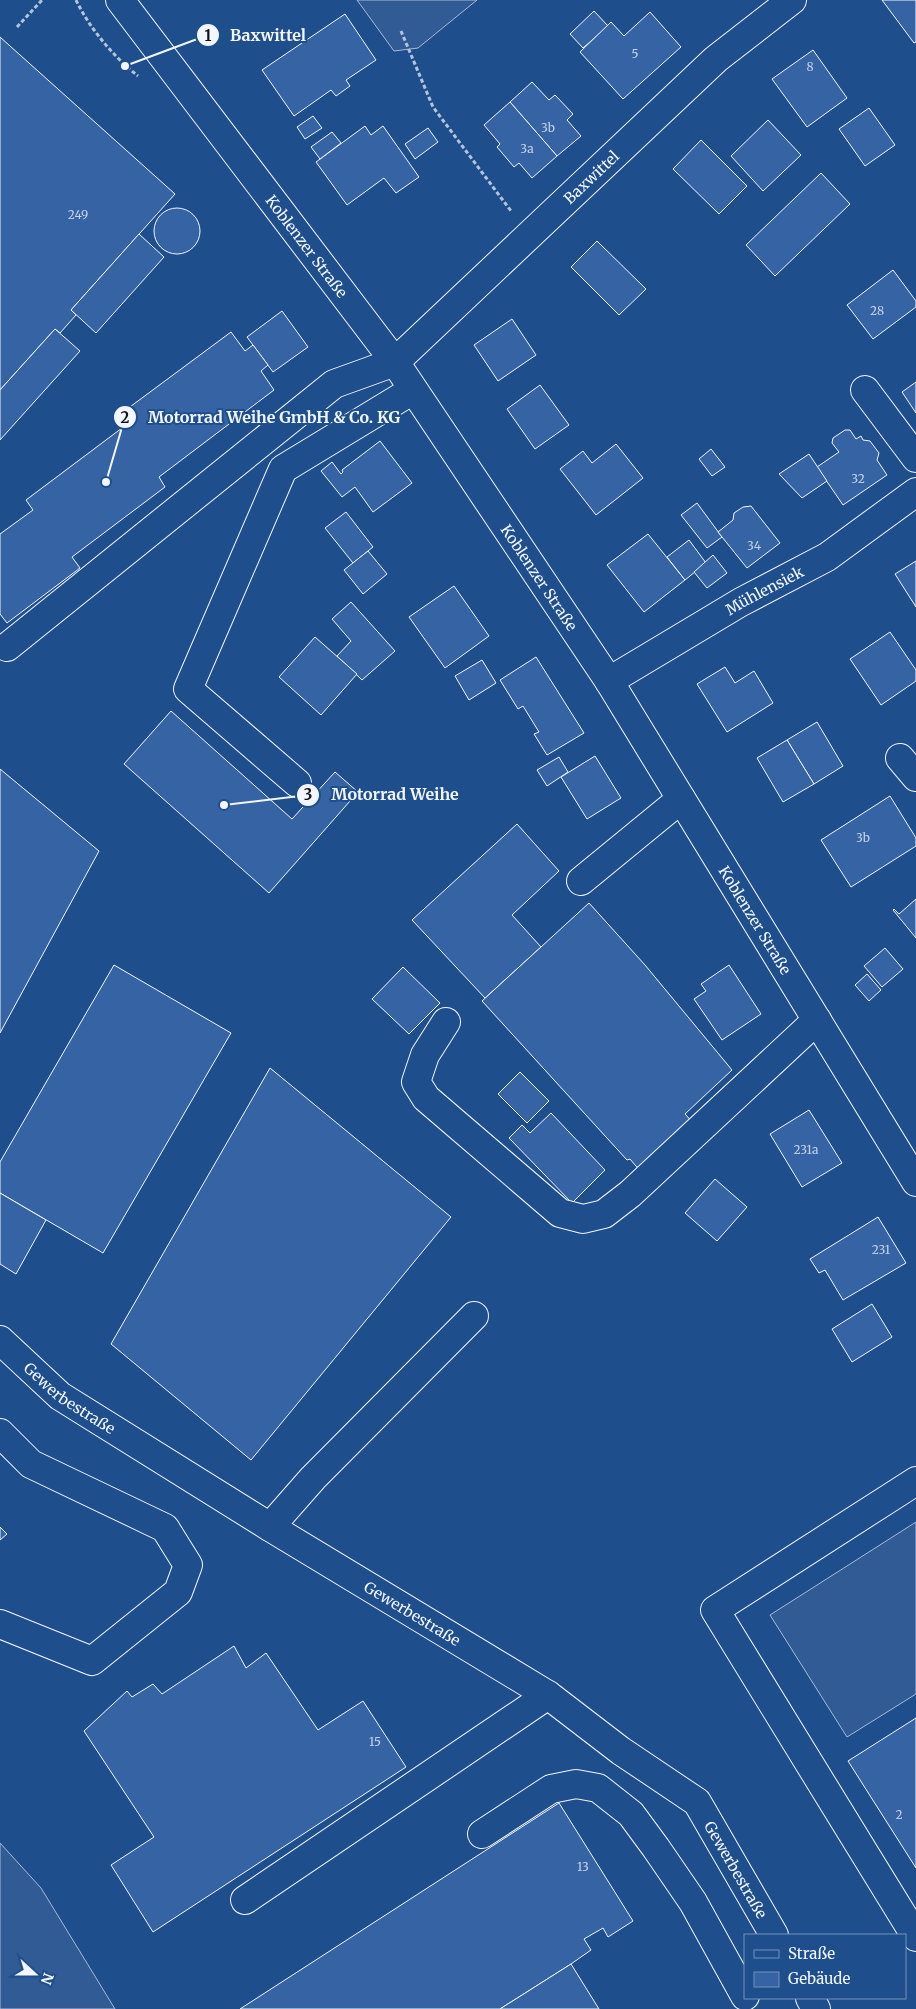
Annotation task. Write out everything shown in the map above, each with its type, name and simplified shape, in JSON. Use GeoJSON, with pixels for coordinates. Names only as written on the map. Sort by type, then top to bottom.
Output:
{"type":"FeatureCollection","features":[{"type":"Feature","properties":{"kind":"street","name":"Koblenzer Straße"},"geometry":{"type":"LineString","coordinates":[[120,0],[395,362],[609,681],[916,1182]]}},
{"type":"Feature","properties":{"kind":"street","name":"Baxwittel"},"geometry":{"type":"LineString","coordinates":[[395,362],[716,59],[792,0]]}},
{"type":"Feature","properties":{"kind":"street"},"geometry":{"type":"LineString","coordinates":[[7,647],[334,384],[395,362]]}},
{"type":"Feature","properties":{"kind":"street"},"geometry":{"type":"LineString","coordinates":[[297,783],[188,689],[283,469],[413,390]]}},
{"type":"Feature","properties":{"kind":"street"},"geometry":{"type":"LineString","coordinates":[[864,390],[916,458]]}},
{"type":"Feature","properties":{"kind":"street","name":"Mühlensiek"},"geometry":{"type":"LineString","coordinates":[[609,681],[742,602],[826,556],[916,492]]}},
{"type":"Feature","properties":{"kind":"street"},"geometry":{"type":"LineString","coordinates":[[581,881],[681,799]]}},
{"type":"Feature","properties":{"kind":"street"},"geometry":{"type":"LineString","coordinates":[[446,1022],[425,1055],[416,1082],[426,1098],[560,1213],[583,1219],[604,1214],[630,1194],[817,1020]]}},
{"type":"Feature","properties":{"kind":"street"},"geometry":{"type":"LineString","coordinates":[[270,1528],[312,1478],[474,1316]]}},
{"type":"Feature","properties":{"kind":"street","name":"Gewerbestraße"},"geometry":{"type":"LineString","coordinates":[[0,1340],[60,1396],[270,1528],[548,1695],[622,1751],[697,1802],[773,1934]]}},
{"type":"Feature","properties":{"kind":"street"},"geometry":{"type":"LineString","coordinates":[[0,1433],[31,1464],[166,1528],[188,1565],[178,1592],[92,1661],[0,1624]]}},
{"type":"Feature","properties":{"kind":"street"},"geometry":{"type":"LineString","coordinates":[[916,1481],[715,1610],[916,1937]]}},
{"type":"Feature","properties":{"kind":"street"},"geometry":{"type":"LineString","coordinates":[[245,1900],[548,1695]]}},
{"type":"Feature","properties":{"kind":"street"},"geometry":{"type":"LineString","coordinates":[[482,1834],[551,1789],[576,1784],[598,1788],[630,1814],[656,1848],[693,1902],[744,1991]]}},
{"type":"Feature","properties":{"kind":"path"},"geometry":{"type":"LineString","coordinates":[[17,27],[42,0]]}},
{"type":"Feature","properties":{"kind":"path"},"geometry":{"type":"LineString","coordinates":[[401,31],[433,107],[519,222],[531,234]]}},
{"type":"Feature","properties":{"kind":"shaded area"},"geometry":{"type":"Polygon","coordinates":[[[357,0],[477,0],[418,48],[394,51],[357,0]]]}},
{"type":"Feature","properties":{"kind":"shaded area"},"geometry":{"type":"Polygon","coordinates":[[[916,1522],[916,1694],[847,1737],[770,1615],[916,1522]]]}},
{"type":"Feature","properties":{"kind":"shaded area"},"geometry":{"type":"Polygon","coordinates":[[[0,1843],[41,1888],[115,2009],[0,2009],[0,1843]]]}},
{"type":"Feature","properties":{"kind":"building"},"geometry":{"type":"Polygon","coordinates":[[[882,0],[916,0],[916,42],[914,43],[882,0]]]}},
{"type":"Feature","properties":{"kind":"building"},"geometry":{"type":"Polygon","coordinates":[[[594,11],[608,26],[583,48],[570,34],[594,11]]]}},
{"type":"Feature","properties":{"kind":"building"},"geometry":{"type":"Polygon","coordinates":[[[650,12],[681,47],[623,99],[580,52],[611,22],[624,36],[650,12]]]}},
{"type":"Feature","properties":{"kind":"building"},"geometry":{"type":"Polygon","coordinates":[[[345,14],[376,60],[346,80],[350,86],[336,96],[331,90],[294,116],[262,70],[345,14]]]}},
{"type":"Feature","properties":{"kind":"building"},"geometry":{"type":"Polygon","coordinates":[[[0,37],[175,194],[71,310],[76,315],[60,333],[55,329],[0,390],[0,37]]]}},
{"type":"Feature","properties":{"kind":"building"},"geometry":{"type":"Polygon","coordinates":[[[813,50],[847,98],[807,127],[772,79],[813,50]]]}},
{"type":"Feature","properties":{"kind":"building"},"geometry":{"type":"Polygon","coordinates":[[[532,82],[549,100],[555,95],[573,114],[567,120],[581,136],[557,156],[510,102],[532,82]]]}},
{"type":"Feature","properties":{"kind":"building"},"geometry":{"type":"Polygon","coordinates":[[[510,102],[557,156],[532,178],[519,163],[514,167],[497,147],[500,144],[484,125],[510,102]]]}},
{"type":"Feature","properties":{"kind":"building"},"geometry":{"type":"Polygon","coordinates":[[[869,108],[895,145],[865,166],[839,129],[869,108]]]}},
{"type":"Feature","properties":{"kind":"building"},"geometry":{"type":"Polygon","coordinates":[[[313,116],[322,128],[305,139],[297,127],[313,116]]]}},
{"type":"Feature","properties":{"kind":"building"},"geometry":{"type":"Polygon","coordinates":[[[768,120],[801,155],[763,191],[731,156],[768,120]]]}},
{"type":"Feature","properties":{"kind":"building"},"geometry":{"type":"Polygon","coordinates":[[[365,126],[371,135],[383,126],[419,177],[396,193],[384,178],[347,205],[316,162],[365,126]]]}},
{"type":"Feature","properties":{"kind":"building"},"geometry":{"type":"Polygon","coordinates":[[[428,128],[438,142],[415,159],[405,144],[428,128]]]}},
{"type":"Feature","properties":{"kind":"building"},"geometry":{"type":"Polygon","coordinates":[[[332,132],[341,143],[320,159],[311,147],[332,132]]]}},
{"type":"Feature","properties":{"kind":"building"},"geometry":{"type":"Polygon","coordinates":[[[701,140],[747,186],[719,214],[673,169],[701,140]]]}},
{"type":"Feature","properties":{"kind":"building"},"geometry":{"type":"Polygon","coordinates":[[[821,173],[850,204],[775,276],[746,245],[821,173]]]}},
{"type":"Feature","properties":{"kind":"building"},"geometry":{"type":"Polygon","coordinates":[[[172,208],[182,208],[196,218],[200,231],[196,244],[190,250],[182,254],[172,254],[158,244],[154,236],[154,226],[164,212],[172,208]]]}},
{"type":"Feature","properties":{"kind":"building"},"geometry":{"type":"Polygon","coordinates":[[[139,234],[164,257],[96,333],[71,310],[139,234]]]}},
{"type":"Feature","properties":{"kind":"building"},"geometry":{"type":"Polygon","coordinates":[[[597,241],[646,289],[619,315],[571,267],[597,241]]]}},
{"type":"Feature","properties":{"kind":"building"},"geometry":{"type":"Polygon","coordinates":[[[893,270],[916,301],[916,307],[873,339],[847,305],[893,270]]]}},
{"type":"Feature","properties":{"kind":"building"},"geometry":{"type":"Polygon","coordinates":[[[282,311],[308,347],[273,372],[247,337],[282,311]]]}},
{"type":"Feature","properties":{"kind":"building"},"geometry":{"type":"Polygon","coordinates":[[[512,319],[536,355],[498,381],[474,345],[512,319]]]}},
{"type":"Feature","properties":{"kind":"building"},"geometry":{"type":"Polygon","coordinates":[[[55,329],[80,351],[0,440],[0,390],[55,329]]]}},
{"type":"Feature","properties":{"kind":"building"},"geometry":{"type":"Polygon","coordinates":[[[231,332],[245,351],[253,345],[268,365],[261,371],[274,390],[159,477],[165,487],[72,557],[80,568],[7,623],[0,614],[0,534],[33,510],[26,500],[122,428],[115,418],[231,332]]]}},
{"type":"Feature","properties":{"kind":"building"},"geometry":{"type":"Polygon","coordinates":[[[916,382],[916,413],[902,392],[916,382]]]}},
{"type":"Feature","properties":{"kind":"building"},"geometry":{"type":"Polygon","coordinates":[[[540,385],[569,425],[535,449],[507,409],[540,385]]]}},
{"type":"Feature","properties":{"kind":"building"},"geometry":{"type":"Polygon","coordinates":[[[845,430],[850,430],[856,439],[861,436],[863,440],[870,441],[879,453],[877,460],[887,475],[843,505],[817,467],[839,452],[832,443],[833,438],[845,430]]]}},
{"type":"Feature","properties":{"kind":"building"},"geometry":{"type":"Polygon","coordinates":[[[380,441],[412,483],[373,512],[355,487],[342,497],[321,471],[332,462],[341,474],[342,470],[380,441]]]}},
{"type":"Feature","properties":{"kind":"building"},"geometry":{"type":"Polygon","coordinates":[[[616,444],[643,478],[596,515],[560,469],[583,451],[592,463],[616,444]]]}},
{"type":"Feature","properties":{"kind":"building"},"geometry":{"type":"Polygon","coordinates":[[[711,449],[725,467],[712,476],[699,459],[711,449]]]}},
{"type":"Feature","properties":{"kind":"building"},"geometry":{"type":"Polygon","coordinates":[[[809,454],[827,481],[802,498],[779,474],[809,454]]]}},
{"type":"Feature","properties":{"kind":"building"},"geometry":{"type":"Polygon","coordinates":[[[697,503],[722,537],[707,548],[681,515],[697,503]]]}},
{"type":"Feature","properties":{"kind":"building"},"geometry":{"type":"Polygon","coordinates":[[[751,506],[780,543],[747,568],[718,532],[733,520],[734,513],[743,507],[751,506]]]}},
{"type":"Feature","properties":{"kind":"building"},"geometry":{"type":"Polygon","coordinates":[[[346,512],[373,547],[353,563],[325,528],[346,512]]]}},
{"type":"Feature","properties":{"kind":"building"},"geometry":{"type":"Polygon","coordinates":[[[648,534],[685,580],[644,612],[607,565],[648,534]]]}},
{"type":"Feature","properties":{"kind":"building"},"geometry":{"type":"Polygon","coordinates":[[[689,540],[706,563],[685,580],[667,557],[689,540]]]}},
{"type":"Feature","properties":{"kind":"building"},"geometry":{"type":"Polygon","coordinates":[[[368,551],[387,574],[363,594],[344,570],[368,551]]]}},
{"type":"Feature","properties":{"kind":"building"},"geometry":{"type":"Polygon","coordinates":[[[713,555],[727,573],[707,588],[694,572],[713,555]]]}},
{"type":"Feature","properties":{"kind":"building"},"geometry":{"type":"Polygon","coordinates":[[[916,561],[916,607],[895,574],[916,561]]]}},
{"type":"Feature","properties":{"kind":"building"},"geometry":{"type":"Polygon","coordinates":[[[454,586],[489,636],[445,668],[409,617],[454,586]]]}},
{"type":"Feature","properties":{"kind":"building"},"geometry":{"type":"Polygon","coordinates":[[[351,602],[395,651],[362,680],[337,656],[351,641],[332,619],[351,602]]]}},
{"type":"Feature","properties":{"kind":"building"},"geometry":{"type":"Polygon","coordinates":[[[890,632],[916,670],[916,681],[881,705],[850,659],[890,632]]]}},
{"type":"Feature","properties":{"kind":"building"},"geometry":{"type":"Polygon","coordinates":[[[315,637],[357,674],[321,715],[279,677],[315,637]]]}},
{"type":"Feature","properties":{"kind":"building"},"geometry":{"type":"Polygon","coordinates":[[[536,657],[584,733],[547,755],[534,734],[539,732],[523,706],[518,709],[500,680],[536,657]]]}},
{"type":"Feature","properties":{"kind":"building"},"geometry":{"type":"Polygon","coordinates":[[[482,660],[496,683],[469,700],[455,676],[482,660]]]}},
{"type":"Feature","properties":{"kind":"building"},"geometry":{"type":"Polygon","coordinates":[[[725,667],[735,683],[754,671],[773,703],[727,732],[697,684],[725,667]]]}},
{"type":"Feature","properties":{"kind":"building"},"geometry":{"type":"Polygon","coordinates":[[[171,711],[292,819],[335,772],[358,792],[269,893],[124,764],[171,711]]]}},
{"type":"Feature","properties":{"kind":"building"},"geometry":{"type":"Polygon","coordinates":[[[817,722],[843,766],[814,784],[787,740],[817,722]]]}},
{"type":"Feature","properties":{"kind":"building"},"geometry":{"type":"Polygon","coordinates":[[[787,740],[814,784],[783,802],[757,758],[787,740]]]}},
{"type":"Feature","properties":{"kind":"building"},"geometry":{"type":"Polygon","coordinates":[[[595,756],[621,798],[587,819],[561,777],[595,756]]]}},
{"type":"Feature","properties":{"kind":"building"},"geometry":{"type":"Polygon","coordinates":[[[559,757],[568,772],[547,786],[537,770],[559,757]]]}},
{"type":"Feature","properties":{"kind":"building"},"geometry":{"type":"Polygon","coordinates":[[[0,769],[99,851],[0,1033],[0,769]]]}},
{"type":"Feature","properties":{"kind":"building"},"geometry":{"type":"Polygon","coordinates":[[[890,796],[916,838],[916,846],[851,887],[821,840],[890,796]]]}},
{"type":"Feature","properties":{"kind":"building"},"geometry":{"type":"Polygon","coordinates":[[[517,824],[559,871],[512,915],[541,947],[485,998],[412,920],[517,824]]]}},
{"type":"Feature","properties":{"kind":"building"},"geometry":{"type":"Polygon","coordinates":[[[916,899],[916,938],[893,910],[899,914],[916,899]]]}},
{"type":"Feature","properties":{"kind":"building"},"geometry":{"type":"Polygon","coordinates":[[[589,903],[645,965],[732,1070],[685,1114],[694,1124],[641,1172],[630,1159],[627,1160],[482,1001],[589,903]]]}},
{"type":"Feature","properties":{"kind":"building"},"geometry":{"type":"Polygon","coordinates":[[[885,948],[903,969],[882,987],[864,966],[885,948]]]}},
{"type":"Feature","properties":{"kind":"building"},"geometry":{"type":"Polygon","coordinates":[[[114,965],[231,1033],[103,1253],[0,1193],[0,1162],[114,965]]]}},
{"type":"Feature","properties":{"kind":"building"},"geometry":{"type":"Polygon","coordinates":[[[729,965],[761,1014],[722,1040],[694,999],[706,991],[701,984],[729,965]]]}},
{"type":"Feature","properties":{"kind":"building"},"geometry":{"type":"Polygon","coordinates":[[[403,967],[440,1003],[409,1034],[372,999],[403,967]]]}},
{"type":"Feature","properties":{"kind":"building"},"geometry":{"type":"Polygon","coordinates":[[[867,974],[881,990],[869,1001],[855,985],[867,974]]]}},
{"type":"Feature","properties":{"kind":"building"},"geometry":{"type":"Polygon","coordinates":[[[270,1068],[451,1217],[251,1460],[111,1344],[270,1068]]]}},
{"type":"Feature","properties":{"kind":"building"},"geometry":{"type":"Polygon","coordinates":[[[520,1072],[549,1101],[527,1123],[498,1094],[520,1072]]]}},
{"type":"Feature","properties":{"kind":"building"},"geometry":{"type":"Polygon","coordinates":[[[809,1110],[842,1163],[802,1187],[770,1134],[809,1110]]]}},
{"type":"Feature","properties":{"kind":"building"},"geometry":{"type":"Polygon","coordinates":[[[551,1113],[605,1170],[572,1203],[509,1138],[522,1125],[530,1133],[551,1113]]]}},
{"type":"Feature","properties":{"kind":"building"},"geometry":{"type":"Polygon","coordinates":[[[715,1179],[747,1207],[717,1241],[685,1213],[715,1179]]]}},
{"type":"Feature","properties":{"kind":"building"},"geometry":{"type":"Polygon","coordinates":[[[0,1193],[46,1220],[16,1274],[0,1264],[0,1193]]]}},
{"type":"Feature","properties":{"kind":"building"},"geometry":{"type":"Polygon","coordinates":[[[878,1217],[906,1263],[843,1300],[825,1270],[819,1273],[810,1259],[878,1217]]]}},
{"type":"Feature","properties":{"kind":"building"},"geometry":{"type":"Polygon","coordinates":[[[872,1304],[892,1337],[852,1362],[832,1329],[872,1304]]]}},
{"type":"Feature","properties":{"kind":"building"},"geometry":{"type":"Polygon","coordinates":[[[0,1527],[7,1534],[0,1540],[0,1527]]]}},
{"type":"Feature","properties":{"kind":"building"},"geometry":{"type":"Polygon","coordinates":[[[234,1646],[246,1668],[266,1653],[318,1730],[363,1701],[406,1767],[153,1932],[111,1865],[154,1837],[84,1731],[127,1691],[132,1697],[153,1684],[162,1694],[234,1646]]]}},
{"type":"Feature","properties":{"kind":"building"},"geometry":{"type":"Polygon","coordinates":[[[916,1718],[916,1868],[848,1761],[916,1718]]]}},
{"type":"Feature","properties":{"kind":"building"},"geometry":{"type":"Polygon","coordinates":[[[559,1803],[633,1921],[608,1937],[603,1928],[584,1939],[591,1950],[571,1964],[500,2009],[240,2009],[559,1803]]]}},
{"type":"Feature","properties":{"kind":"building"},"geometry":{"type":"Polygon","coordinates":[[[571,1964],[599,2009],[500,2009],[571,1964]]]}},
{"type":"Feature","properties":{"kind":"place","name":"Baxwittel"},"geometry":{"type":"Point","coordinates":[125,66]}},
{"type":"Feature","properties":{"kind":"place","name":"Motorrad Weihe GmbH & Co. KG"},"geometry":{"type":"Point","coordinates":[106,482]}},
{"type":"Feature","properties":{"kind":"place","name":"Motorrad Weihe"},"geometry":{"type":"Point","coordinates":[224,805]}}]}
